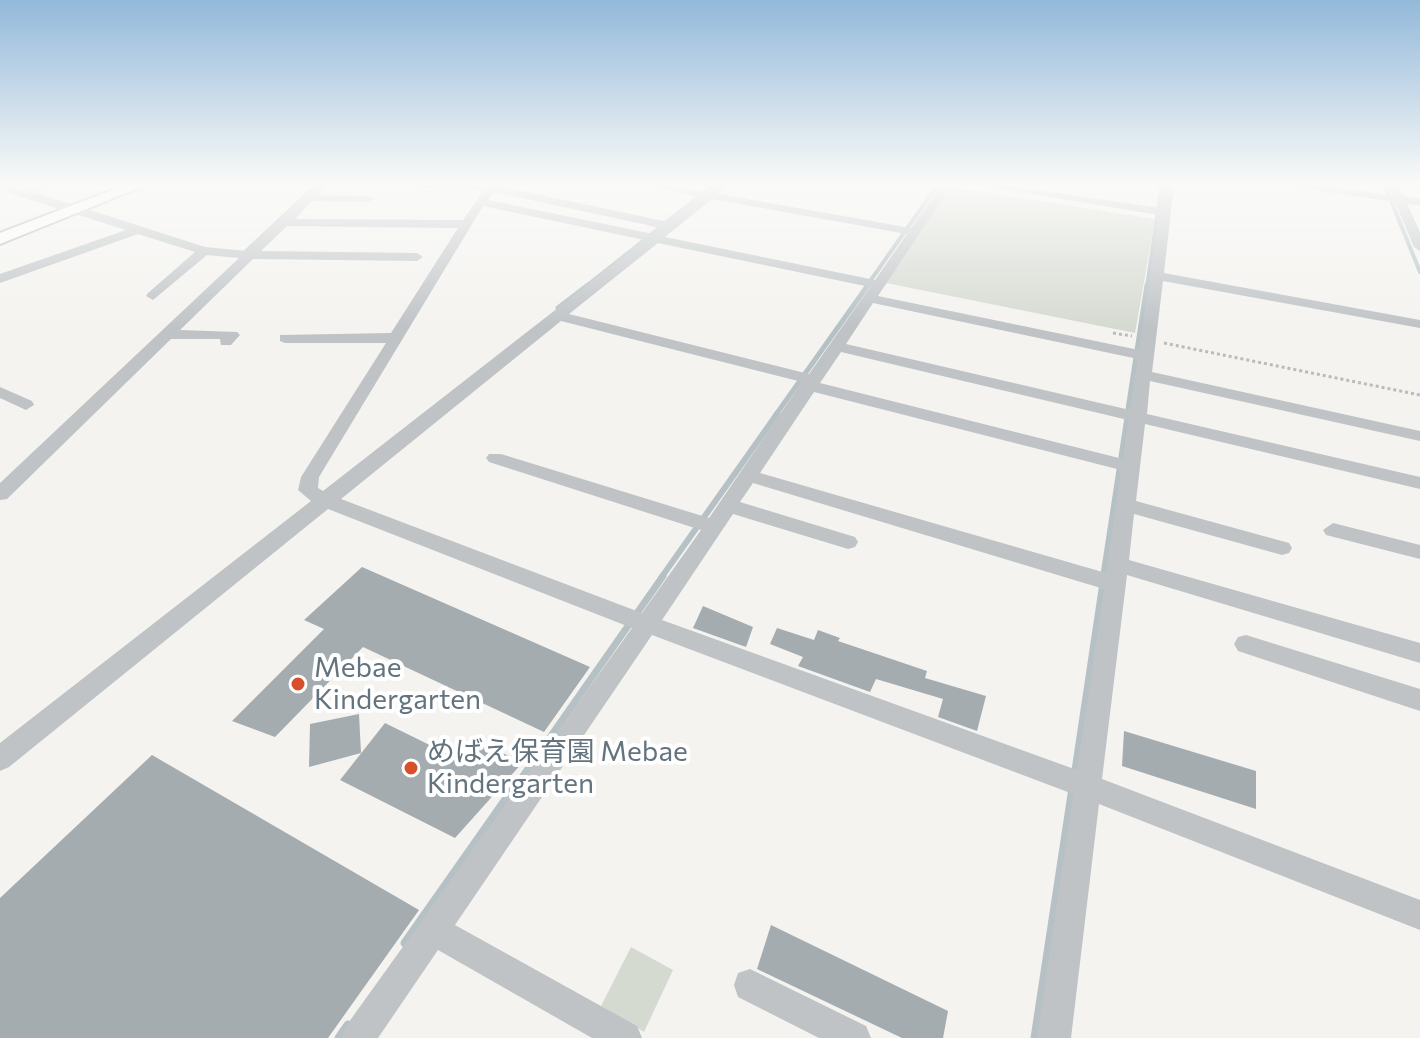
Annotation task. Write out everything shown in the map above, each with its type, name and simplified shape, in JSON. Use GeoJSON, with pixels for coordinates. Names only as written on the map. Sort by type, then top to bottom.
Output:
{"type":"FeatureCollection","features":[{"type":"Feature","properties":{"kind":"main road"},"geometry":{"type":"LineString","coordinates":[[0,239],[19,231]]}},
{"type":"Feature","properties":{"kind":"street"},"geometry":{"type":"LineString","coordinates":[[0,279],[132,231]]}},
{"type":"Feature","properties":{"kind":"street"},"geometry":{"type":"LineString","coordinates":[[146,231],[204,251],[245,255],[417,257]]}},
{"type":"Feature","properties":{"kind":"street"},"geometry":{"type":"LineString","coordinates":[[0,494],[273,231]]}},
{"type":"Feature","properties":{"kind":"street"},"geometry":{"type":"LineString","coordinates":[[462,231],[310,477],[308,490],[319,499],[1079,783],[1420,915]]}},
{"type":"Feature","properties":{"kind":"street"},"geometry":{"type":"LineString","coordinates":[[0,759],[319,499],[658,231]]}},
{"type":"Feature","properties":{"kind":"street"},"geometry":{"type":"LineString","coordinates":[[661,231],[1142,356],[1420,436]]}},
{"type":"Feature","properties":{"kind":"street"},"geometry":{"type":"LineString","coordinates":[[358,1038],[433,930],[637,620],[704,524],[727,505],[806,380],[834,346],[908,231]]}},
{"type":"Feature","properties":{"kind":"street"},"geometry":{"type":"LineString","coordinates":[[1054,1038],[1079,783],[1110,578],[1126,505],[1124,465],[1156,276],[1159,231]]}},
{"type":"Feature","properties":{"kind":"street"},"geometry":{"type":"LineString","coordinates":[[153,296],[204,251]]}},
{"type":"Feature","properties":{"kind":"street"},"geometry":{"type":"LineString","coordinates":[[1156,276],[1420,324]]}},
{"type":"Feature","properties":{"kind":"street"},"geometry":{"type":"LineString","coordinates":[[555,315],[1124,465]]}},
{"type":"Feature","properties":{"kind":"street"},"geometry":{"type":"LineString","coordinates":[[167,334],[232,336]]}},
{"type":"Feature","properties":{"kind":"street"},"geometry":{"type":"LineString","coordinates":[[285,338],[396,338]]}},
{"type":"Feature","properties":{"kind":"street"},"geometry":{"type":"LineString","coordinates":[[834,346],[1420,483]]}},
{"type":"Feature","properties":{"kind":"street"},"geometry":{"type":"LineString","coordinates":[[0,392],[26,405]]}},
{"type":"Feature","properties":{"kind":"street"},"geometry":{"type":"LineString","coordinates":[[495,458],[704,524]]}},
{"type":"Feature","properties":{"kind":"street"},"geometry":{"type":"LineString","coordinates":[[747,475],[1110,578],[1420,653]]}},
{"type":"Feature","properties":{"kind":"street"},"geometry":{"type":"LineString","coordinates":[[727,505],[848,542]]}},
{"type":"Feature","properties":{"kind":"street"},"geometry":{"type":"LineString","coordinates":[[1126,505],[1282,548]]}},
{"type":"Feature","properties":{"kind":"street"},"geometry":{"type":"LineString","coordinates":[[1333,530],[1420,552]]}},
{"type":"Feature","properties":{"kind":"street"},"geometry":{"type":"LineString","coordinates":[[1246,644],[1420,700]]}},
{"type":"Feature","properties":{"kind":"street"},"geometry":{"type":"LineString","coordinates":[[433,930],[625,1038]]}},
{"type":"Feature","properties":{"kind":"street"},"geometry":{"type":"LineString","coordinates":[[750,985],[854,1038]]}},
{"type":"Feature","properties":{"kind":"path"},"geometry":{"type":"LineString","coordinates":[[1142,356],[1420,395]]}},
{"type":"Feature","properties":{"kind":"shaded area"},"geometry":{"type":"Polygon","coordinates":[[[920,231],[1153,231],[1135,333],[886,283],[920,231]]]}},
{"type":"Feature","properties":{"kind":"shaded area"},"geometry":{"type":"Polygon","coordinates":[[[631,947],[673,970],[644,1032],[601,1006],[631,947]]]}},
{"type":"Feature","properties":{"kind":"building"},"geometry":{"type":"Polygon","coordinates":[[[362,567],[590,667],[544,732],[363,647],[275,737],[232,721],[324,629],[304,620],[362,567]]]}},
{"type":"Feature","properties":{"kind":"building"},"geometry":{"type":"Polygon","coordinates":[[[703,606],[753,627],[746,647],[693,628],[703,606]]]}},
{"type":"Feature","properties":{"kind":"building"},"geometry":{"type":"Polygon","coordinates":[[[777,628],[814,640],[818,630],[840,638],[838,641],[927,671],[925,678],[986,696],[977,731],[938,717],[943,699],[876,679],[870,692],[798,666],[803,657],[770,644],[777,628]]]}},
{"type":"Feature","properties":{"kind":"building"},"geometry":{"type":"Polygon","coordinates":[[[359,714],[361,753],[309,767],[310,724],[359,714]]]}},
{"type":"Feature","properties":{"kind":"building"},"geometry":{"type":"Polygon","coordinates":[[[385,723],[454,757],[468,741],[524,761],[455,838],[340,780],[385,723]]]}},
{"type":"Feature","properties":{"kind":"building"},"geometry":{"type":"Polygon","coordinates":[[[1124,731],[1256,771],[1256,809],[1122,766],[1124,731]]]}},
{"type":"Feature","properties":{"kind":"building"},"geometry":{"type":"Polygon","coordinates":[[[152,755],[419,910],[328,1038],[0,1038],[0,898],[152,755]]]}},
{"type":"Feature","properties":{"kind":"building"},"geometry":{"type":"Polygon","coordinates":[[[771,925],[948,1011],[943,1038],[902,1038],[757,969],[771,925]]]}},
{"type":"Feature","properties":{"kind":"waterway"},"geometry":{"type":"LineString","coordinates":[[241,256],[267,231]]}},
{"type":"Feature","properties":{"kind":"waterway"},"geometry":{"type":"LineString","coordinates":[[585,287],[655,231]]}},
{"type":"Feature","properties":{"kind":"waterway"},"geometry":{"type":"LineString","coordinates":[[866,287],[905,231]]}},
{"type":"Feature","properties":{"kind":"waterway"},"geometry":{"type":"LineString","coordinates":[[1147,287],[1155,231]]}},
{"type":"Feature","properties":{"kind":"waterway"},"geometry":{"type":"LineString","coordinates":[[1404,231],[1420,272]]}},
{"type":"Feature","properties":{"kind":"waterway"},"geometry":{"type":"LineString","coordinates":[[558,308],[588,285]]}},
{"type":"Feature","properties":{"kind":"waterway"},"geometry":{"type":"LineString","coordinates":[[775,416],[868,285]]}},
{"type":"Feature","properties":{"kind":"waterway"},"geometry":{"type":"LineString","coordinates":[[1127,416],[1147,285]]}},
{"type":"Feature","properties":{"kind":"waterway"},"geometry":{"type":"LineString","coordinates":[[661,578],[777,414]]}},
{"type":"Feature","properties":{"kind":"waterway"},"geometry":{"type":"LineString","coordinates":[[1103,578],[1128,414]]}},
{"type":"Feature","properties":{"kind":"waterway"},"geometry":{"type":"LineString","coordinates":[[518,783],[663,576]]}},
{"type":"Feature","properties":{"kind":"waterway"},"geometry":{"type":"LineString","coordinates":[[1074,777],[1104,576]]}},
{"type":"Feature","properties":{"kind":"waterway"},"geometry":{"type":"LineString","coordinates":[[405,943],[519,781]]}},
{"type":"Feature","properties":{"kind":"waterway"},"geometry":{"type":"LineString","coordinates":[[1035,1038],[1073,788]]}},
{"type":"Feature","properties":{"kind":"waterway"},"geometry":{"type":"LineString","coordinates":[[339,1038],[348,1025]]}},
{"type":"Feature","properties":{"kind":"place","name":"Mebae Kindergarten"},"geometry":{"type":"Point","coordinates":[298,684]}},
{"type":"Feature","properties":{"kind":"place","name":"めばえ保育園 Mebae Kindergarten"},"geometry":{"type":"Point","coordinates":[411,768]}}]}
